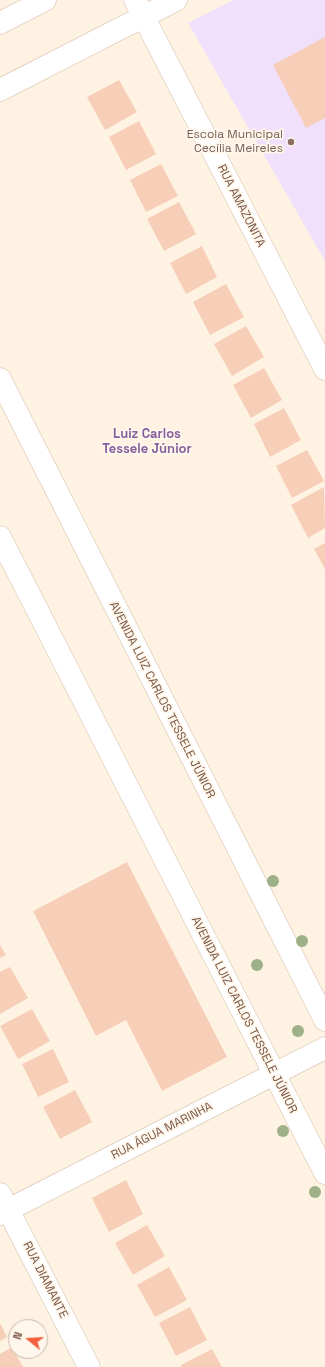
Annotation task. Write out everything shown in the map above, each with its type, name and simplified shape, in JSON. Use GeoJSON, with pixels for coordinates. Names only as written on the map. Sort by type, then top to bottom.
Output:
{"type":"FeatureCollection","features":[{"type":"Feature","properties":{"kind":"street"},"geometry":{"type":"LineString","coordinates":[[0,23],[45,0]]}},
{"type":"Feature","properties":{"kind":"street"},"geometry":{"type":"LineString","coordinates":[[0,90],[139,8],[176,0]]}},
{"type":"Feature","properties":{"kind":"street","name":"RUA AMAZONITA"},"geometry":{"type":"LineString","coordinates":[[139,8],[325,369]]}},
{"type":"Feature","properties":{"kind":"street","name":"AVENIDA LUIZ CARLOS TESSELE JÚNIOR"},"geometry":{"type":"LineString","coordinates":[[0,379],[325,1020]]}},
{"type":"Feature","properties":{"kind":"street","name":"AVENIDA LUIZ CARLOS TESSELE JÚNIOR"},"geometry":{"type":"LineString","coordinates":[[0,537],[325,1173]]}},
{"type":"Feature","properties":{"kind":"street","name":"RUA ÁGUA MARINHA"},"geometry":{"type":"LineString","coordinates":[[3,1206],[325,1048]]}},
{"type":"Feature","properties":{"kind":"street","name":"RUA DIAMANTE"},"geometry":{"type":"LineString","coordinates":[[3,1206],[89,1367]]}},
{"type":"Feature","properties":{"kind":"shaded area","name":"Escola Municipal Cecília Meireles"},"geometry":{"type":"Polygon","coordinates":[[[233,0],[325,0],[325,261],[188,23],[233,0]]]}},
{"type":"Feature","properties":{"kind":"building","name":"Escola Municipal Cecília Meireles"},"geometry":{"type":"Polygon","coordinates":[[[325,37],[325,118],[306,128],[273,65],[325,37]]]}},
{"type":"Feature","properties":{"kind":"building"},"geometry":{"type":"Polygon","coordinates":[[[119,80],[137,112],[105,130],[87,97],[119,80]]]}},
{"type":"Feature","properties":{"kind":"building"},"geometry":{"type":"Polygon","coordinates":[[[139,121],[156,154],[126,170],[109,137],[139,121]]]}},
{"type":"Feature","properties":{"kind":"building"},"geometry":{"type":"Polygon","coordinates":[[[161,164],[178,196],[146,212],[130,180],[161,164]]]}},
{"type":"Feature","properties":{"kind":"building"},"geometry":{"type":"Polygon","coordinates":[[[179,202],[196,234],[164,251],[147,219],[179,202]]]}},
{"type":"Feature","properties":{"kind":"building"},"geometry":{"type":"Polygon","coordinates":[[[202,246],[217,277],[186,294],[170,263],[202,246]]]}},
{"type":"Feature","properties":{"kind":"building"},"geometry":{"type":"Polygon","coordinates":[[[226,284],[244,317],[210,335],[193,302],[226,284]]]}},
{"type":"Feature","properties":{"kind":"building"},"geometry":{"type":"Polygon","coordinates":[[[246,326],[264,357],[232,376],[214,344],[246,326]]]}},
{"type":"Feature","properties":{"kind":"building"},"geometry":{"type":"Polygon","coordinates":[[[264,368],[282,400],[251,418],[233,385],[264,368]]]}},
{"type":"Feature","properties":{"kind":"building"},"geometry":{"type":"Polygon","coordinates":[[[284,408],[301,440],[270,457],[254,424],[284,408]]]}},
{"type":"Feature","properties":{"kind":"building"},"geometry":{"type":"Polygon","coordinates":[[[307,450],[324,481],[292,498],[276,466],[307,450]]]}},
{"type":"Feature","properties":{"kind":"building"},"geometry":{"type":"Polygon","coordinates":[[[324,487],[325,528],[308,538],[291,505],[324,487]]]}},
{"type":"Feature","properties":{"kind":"building"},"geometry":{"type":"Polygon","coordinates":[[[325,543],[325,569],[314,549],[325,543]]]}},
{"type":"Feature","properties":{"kind":"building"},"geometry":{"type":"Polygon","coordinates":[[[127,862],[227,1057],[162,1091],[126,1020],[96,1036],[33,911],[127,862]]]}},
{"type":"Feature","properties":{"kind":"building"},"geometry":{"type":"Polygon","coordinates":[[[0,945],[6,955],[0,958],[0,945]]]}},
{"type":"Feature","properties":{"kind":"building"},"geometry":{"type":"Polygon","coordinates":[[[10,967],[28,998],[0,1014],[0,972],[10,967]]]}},
{"type":"Feature","properties":{"kind":"building"},"geometry":{"type":"Polygon","coordinates":[[[32,1009],[50,1041],[18,1059],[0,1026],[32,1009]]]}},
{"type":"Feature","properties":{"kind":"building"},"geometry":{"type":"Polygon","coordinates":[[[53,1049],[69,1082],[38,1097],[22,1064],[53,1049]]]}},
{"type":"Feature","properties":{"kind":"building"},"geometry":{"type":"Polygon","coordinates":[[[75,1090],[92,1122],[60,1139],[43,1107],[75,1090]]]}},
{"type":"Feature","properties":{"kind":"building"},"geometry":{"type":"Polygon","coordinates":[[[126,1180],[143,1214],[109,1232],[92,1198],[126,1180]]]}},
{"type":"Feature","properties":{"kind":"building"},"geometry":{"type":"Polygon","coordinates":[[[147,1225],[165,1256],[133,1275],[115,1243],[147,1225]]]}},
{"type":"Feature","properties":{"kind":"building"},"geometry":{"type":"Polygon","coordinates":[[[169,1267],[187,1300],[155,1317],[137,1285],[169,1267]]]}},
{"type":"Feature","properties":{"kind":"building"},"geometry":{"type":"Polygon","coordinates":[[[190,1307],[207,1340],[176,1356],[159,1323],[190,1307]]]}},
{"type":"Feature","properties":{"kind":"building"},"geometry":{"type":"Polygon","coordinates":[[[0,1323],[7,1337],[0,1341],[0,1323]]]}},
{"type":"Feature","properties":{"kind":"building"},"geometry":{"type":"Polygon","coordinates":[[[8,1349],[8,1359],[19,1359],[23,1367],[0,1367],[0,1354],[8,1349]]]}},
{"type":"Feature","properties":{"kind":"building"},"geometry":{"type":"Polygon","coordinates":[[[212,1349],[222,1367],[182,1367],[181,1365],[212,1349]]]}},
{"type":"Feature","properties":{"kind":"place","name":"Escola Municipal Cecília Meireles"},"geometry":{"type":"Point","coordinates":[291,142]}},
{"type":"Feature","properties":{"kind":"district","name":"Luiz Carlos Tessele Júnior"},"geometry":{"type":"Point","coordinates":[147,442]}}]}
